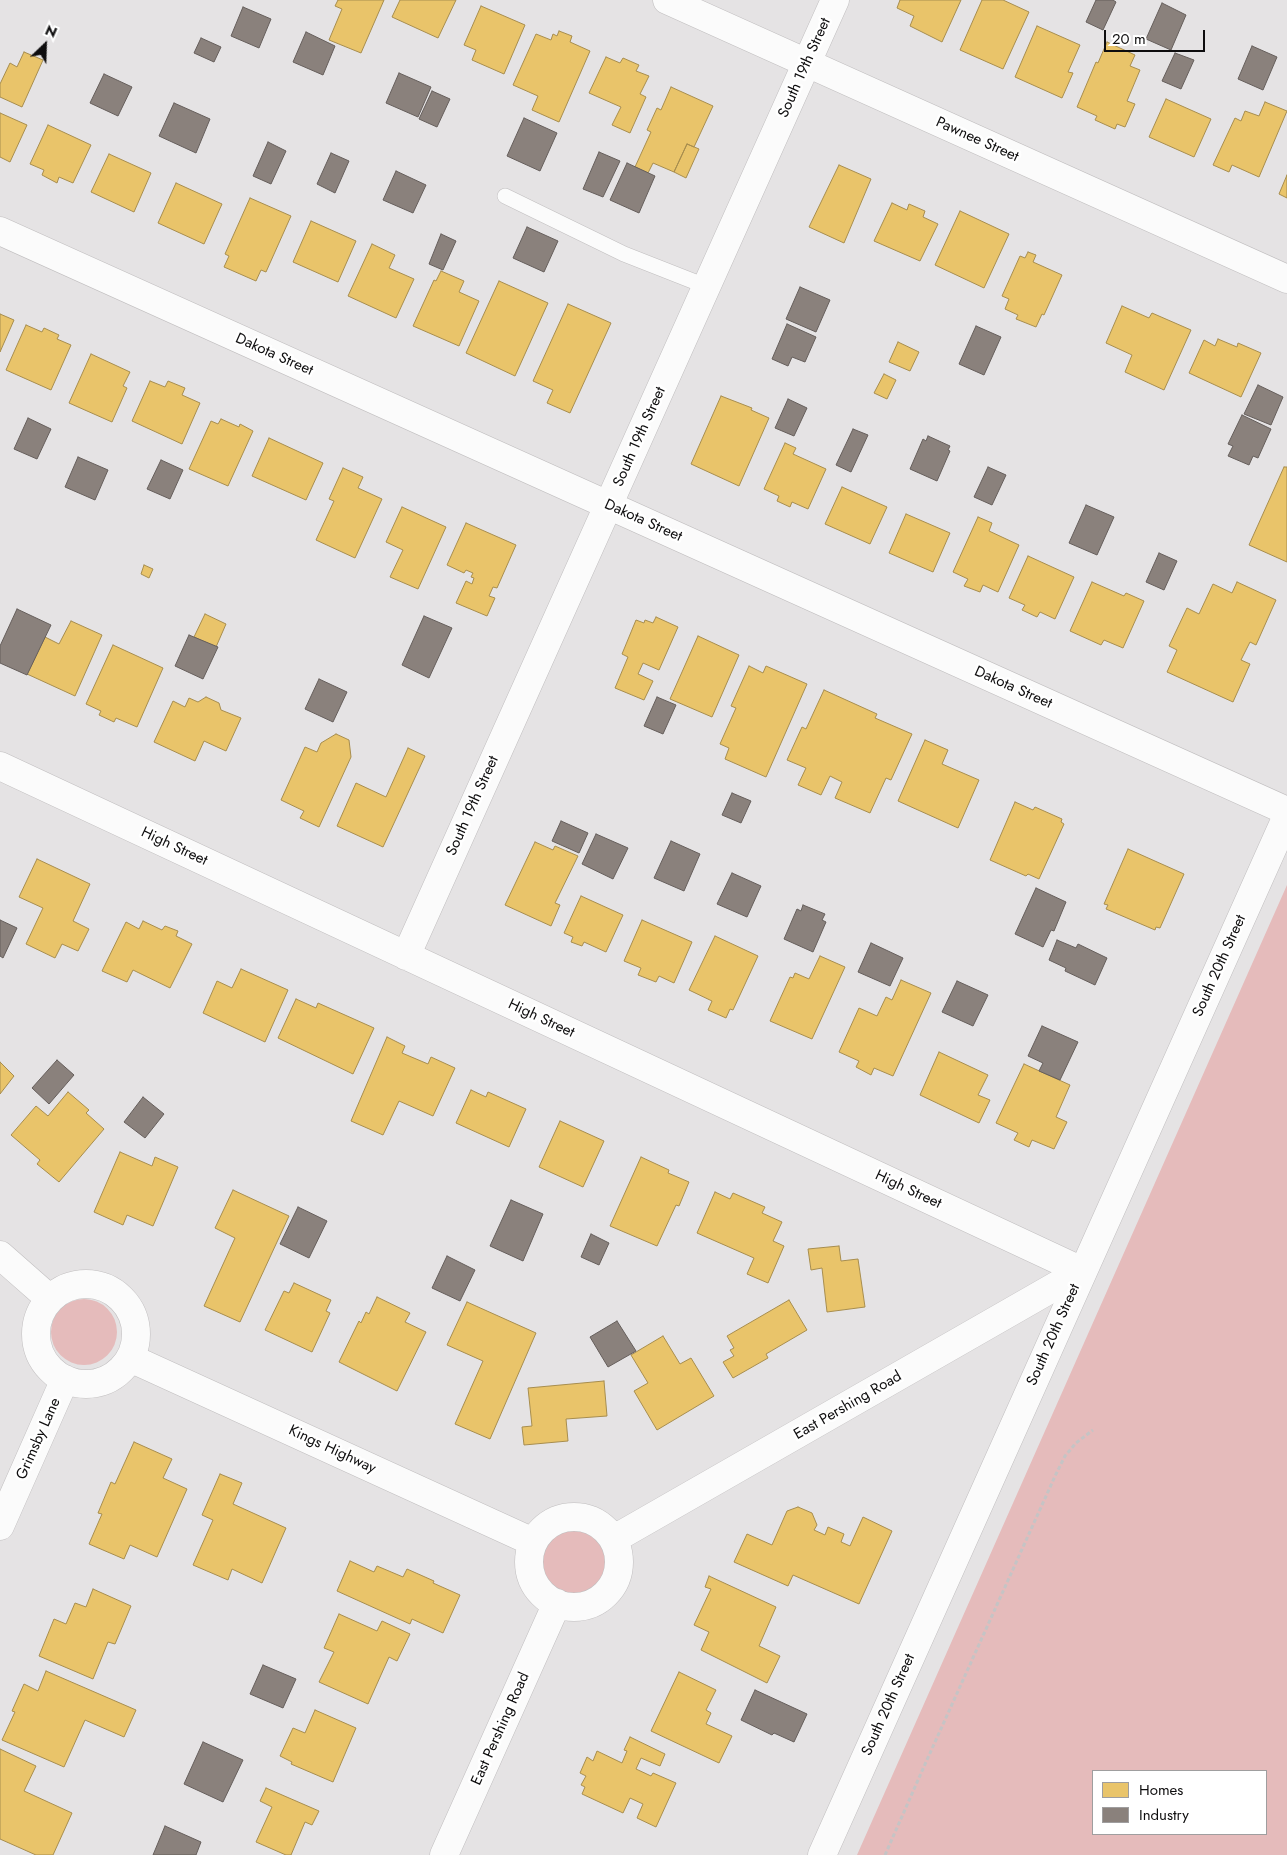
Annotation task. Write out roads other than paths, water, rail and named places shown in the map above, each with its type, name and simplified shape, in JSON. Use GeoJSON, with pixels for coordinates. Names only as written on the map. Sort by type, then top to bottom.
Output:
{"type":"FeatureCollection","features":[{"type":"Feature","properties":{"kind":"street","name":"Pawnee Street"},"geometry":{"type":"LineString","coordinates":[[667,0],[1287,279]]}},
{"type":"Feature","properties":{"kind":"street","name":"South 19th Street"},"geometry":{"type":"LineString","coordinates":[[406,956],[836,0]]}},
{"type":"Feature","properties":{"kind":"street","name":"Dakota Street"},"geometry":{"type":"LineString","coordinates":[[0,231],[1287,812]]}},
{"type":"Feature","properties":{"kind":"street","name":"High Street"},"geometry":{"type":"LineString","coordinates":[[0,766],[1082,1272]]}},
{"type":"Feature","properties":{"kind":"street","name":"South 20th Street"},"geometry":{"type":"LineString","coordinates":[[822,1855],[1287,816]]}},
{"type":"Feature","properties":{"kind":"street"},"geometry":{"type":"LineString","coordinates":[[0,1255],[50,1299]]}},
{"type":"Feature","properties":{"kind":"street","name":"East Pershing Road"},"geometry":{"type":"LineString","coordinates":[[614,1539],[1082,1272]]}},
{"type":"Feature","properties":{"kind":"street"},"geometry":{"type":"LineString","coordinates":[[82,1284],[100,1286],[115,1293],[127,1305],[135,1320],[136,1338],[130,1358],[122,1368],[108,1378],[93,1383],[78,1383],[65,1379],[46,1363],[39,1351],[36,1338],[39,1319],[44,1306],[63,1290],[82,1284]]}},
{"type":"Feature","properties":{"kind":"street","name":"Kings Highway"},"geometry":{"type":"LineString","coordinates":[[130,1358],[533,1542]]}},
{"type":"Feature","properties":{"kind":"street","name":"Grimsby Lane"},"geometry":{"type":"LineString","coordinates":[[0,1526],[65,1379]]}},
{"type":"Feature","properties":{"kind":"street"},"geometry":{"type":"LineString","coordinates":[[570,1516],[587,1518],[601,1524],[614,1539],[620,1565],[616,1582],[608,1594],[594,1604],[567,1607],[549,1600],[537,1589],[531,1577],[529,1566],[531,1548],[543,1528],[552,1521],[570,1516]]}},
{"type":"Feature","properties":{"kind":"street","name":"East Pershing Road"},"geometry":{"type":"LineString","coordinates":[[444,1855],[557,1603]]}},
{"type":"Feature","properties":{"kind":"lane"},"geometry":{"type":"LineString","coordinates":[[505,196],[624,254],[708,287]]}}]}
